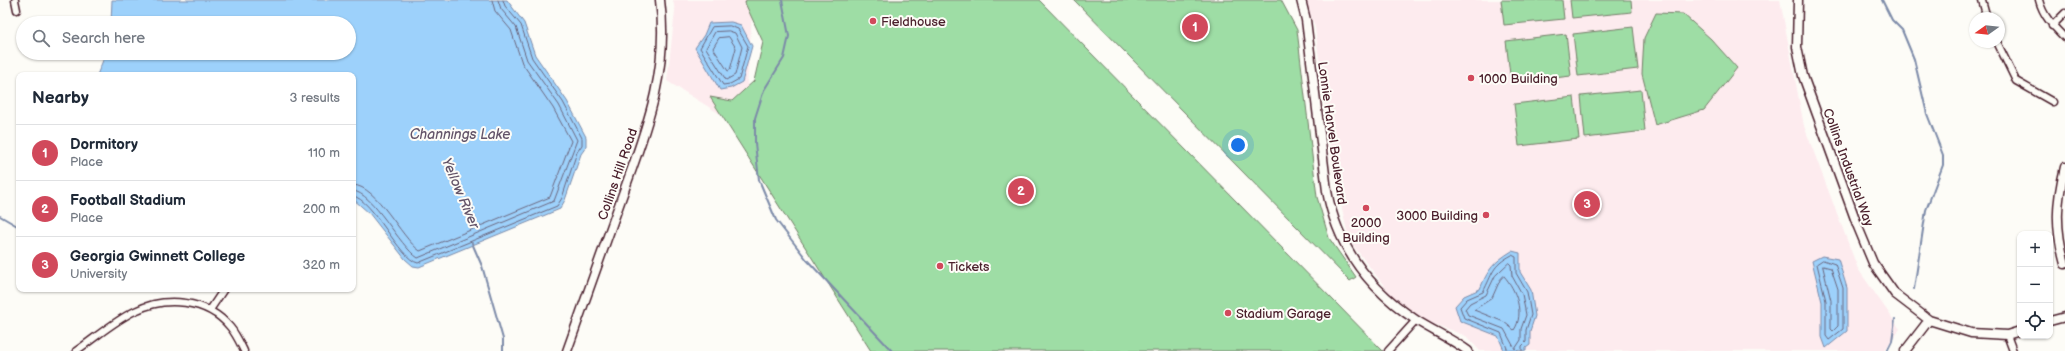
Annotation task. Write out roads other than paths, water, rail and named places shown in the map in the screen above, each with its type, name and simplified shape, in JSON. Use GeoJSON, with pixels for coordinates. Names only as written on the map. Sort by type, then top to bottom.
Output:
{"type":"FeatureCollection","features":[{"type":"Feature","properties":{"kind":"street"},"geometry":{"type":"LineString","coordinates":[[15,0],[17,10]]}},
{"type":"Feature","properties":{"kind":"street","name":"Collins Hill Road"},"geometry":{"type":"LineString","coordinates":[[567,351],[642,138],[658,84],[663,52],[660,0]]}},
{"type":"Feature","properties":{"kind":"street","name":"Lonnie Harvel Boulevard"},"geometry":{"type":"LineString","coordinates":[[1301,0],[1306,20],[1326,191],[1334,222],[1346,249],[1362,270],[1392,301],[1416,320],[1468,351]]}},
{"type":"Feature","properties":{"kind":"street","name":"Collins Industrial Way"},"geometry":{"type":"LineString","coordinates":[[1798,0],[1797,47],[1802,76],[1858,227],[1873,263],[1895,294],[1929,320]]}},
{"type":"Feature","properties":{"kind":"street"},"geometry":{"type":"LineString","coordinates":[[1982,0],[1985,12]]}},
{"type":"Feature","properties":{"kind":"street"},"geometry":{"type":"LineString","coordinates":[[2039,0],[2042,11],[2052,26],[2065,38]]}},
{"type":"Feature","properties":{"kind":"street"},"geometry":{"type":"LineString","coordinates":[[2052,26],[2065,13]]}},
{"type":"Feature","properties":{"kind":"street"},"geometry":{"type":"LineString","coordinates":[[2000,48],[2016,81],[2053,102]]}},
{"type":"Feature","properties":{"kind":"street"},"geometry":{"type":"LineString","coordinates":[[2065,167],[2059,192],[2057,224],[2065,264]]}},
{"type":"Feature","properties":{"kind":"street"},"geometry":{"type":"LineString","coordinates":[[210,310],[222,292]]}},
{"type":"Feature","properties":{"kind":"street"},"geometry":{"type":"LineString","coordinates":[[76,351],[134,311],[158,302],[182,302],[210,310],[230,327],[244,351]]}},
{"type":"Feature","properties":{"kind":"street"},"geometry":{"type":"LineString","coordinates":[[2053,321],[2065,317]]}},
{"type":"Feature","properties":{"kind":"street"},"geometry":{"type":"LineString","coordinates":[[1388,351],[1416,320]]}},
{"type":"Feature","properties":{"kind":"street"},"geometry":{"type":"LineString","coordinates":[[1905,351],[1929,320],[1971,333],[2008,335],[2017,332]]}},
{"type":"Feature","properties":{"kind":"street"},"geometry":{"type":"LineString","coordinates":[[2008,335],[2013,351]]}},
{"type":"Feature","properties":{"kind":"water","name":"Channings Lake"},"geometry":{"type":"Polygon","coordinates":[[[112,0],[507,0],[524,23],[535,55],[567,101],[586,137],[586,147],[581,154],[565,200],[560,209],[419,267],[413,266],[405,259],[369,213],[356,202],[356,72],[98,72],[103,60],[356,60],[356,16],[111,16],[112,0]]]}},
{"type":"Feature","properties":{"kind":"water"},"geometry":{"type":"Polygon","coordinates":[[[731,22],[741,25],[752,46],[742,82],[731,88],[720,90],[695,48],[704,35],[709,23],[731,22]]]}},
{"type":"Feature","properties":{"kind":"water"},"geometry":{"type":"Polygon","coordinates":[[[1512,251],[1520,253],[1520,272],[1531,290],[1535,316],[1530,331],[1530,345],[1526,348],[1526,351],[1504,350],[1498,336],[1460,321],[1455,306],[1464,296],[1480,289],[1492,267],[1512,251]]]}},
{"type":"Feature","properties":{"kind":"water"},"geometry":{"type":"Polygon","coordinates":[[[1822,256],[1838,259],[1847,288],[1847,331],[1826,348],[1822,337],[1822,302],[1812,261],[1822,256]]]}},
{"type":"Feature","properties":{"kind":"waterway"},"geometry":{"type":"LineString","coordinates":[[782,0],[789,36],[784,58],[764,90],[755,118],[755,143],[759,180],[776,220],[807,260],[892,351]]}},
{"type":"Feature","properties":{"kind":"waterway"},"geometry":{"type":"LineString","coordinates":[[1882,0],[1892,20],[1902,30],[1914,59],[1927,114],[1943,155],[1943,165],[1926,210],[1914,289]]}},
{"type":"Feature","properties":{"kind":"waterway","name":"Yellow River"},"geometry":{"type":"LineString","coordinates":[[0,216],[16,225]]}},
{"type":"Feature","properties":{"kind":"waterway","name":"Yellow River"},"geometry":{"type":"LineString","coordinates":[[472,243],[482,266],[503,339],[503,351]]}},
{"type":"Feature","properties":{"kind":"waterway"},"geometry":{"type":"LineString","coordinates":[[1887,351],[1892,341],[1895,319]]}},
{"type":"Feature","properties":{"kind":"place","name":"Fieldhouse"},"geometry":{"type":"Point","coordinates":[873,21]}},
{"type":"Feature","properties":{"kind":"place","name":"Dormitory"},"geometry":{"type":"Point","coordinates":[1195,27]}},
{"type":"Feature","properties":{"kind":"place","name":"1000 Building"},"geometry":{"type":"Point","coordinates":[1471,78]}},
{"type":"Feature","properties":{"kind":"place","name":"Football Stadium"},"geometry":{"type":"Point","coordinates":[1021,191]}},
{"type":"Feature","properties":{"kind":"place","name":"Georgia Gwinnett College"},"geometry":{"type":"Point","coordinates":[1587,204]}},
{"type":"Feature","properties":{"kind":"place","name":"2000 Building"},"geometry":{"type":"Point","coordinates":[1366,208]}},
{"type":"Feature","properties":{"kind":"place","name":"3000 Building"},"geometry":{"type":"Point","coordinates":[1486,215]}},
{"type":"Feature","properties":{"kind":"place","name":"Tickets"},"geometry":{"type":"Point","coordinates":[940,266]}},
{"type":"Feature","properties":{"kind":"place","name":"Stadium Garage"},"geometry":{"type":"Point","coordinates":[1228,313]}}]}
